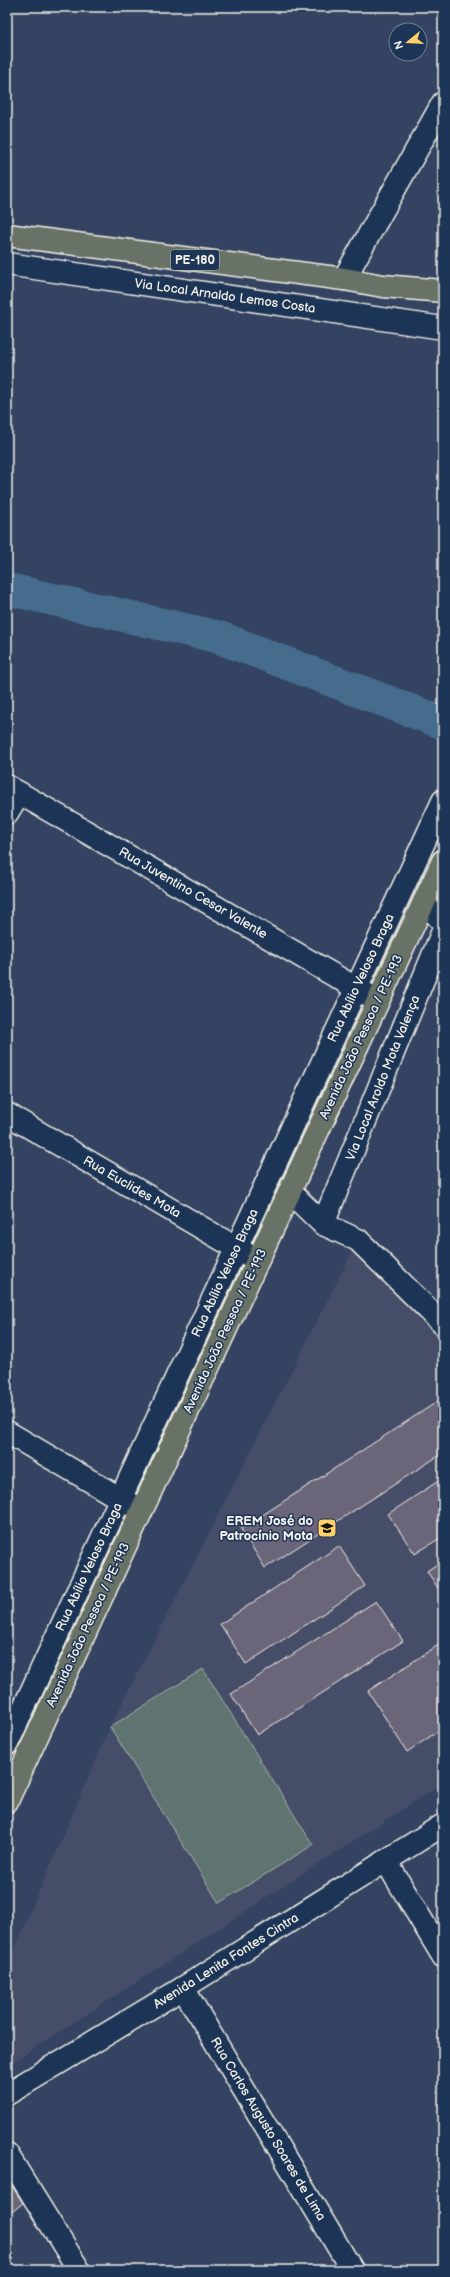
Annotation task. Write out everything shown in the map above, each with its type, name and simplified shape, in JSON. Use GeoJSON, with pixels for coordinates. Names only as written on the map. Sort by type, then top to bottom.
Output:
{"type":"FeatureCollection","features":[{"type":"Feature","properties":{"kind":"main road","name":"PE-180"},"geometry":{"type":"LineString","coordinates":[[7,236],[344,279],[383,286],[443,291]]}},
{"type":"Feature","properties":{"kind":"main road","name":"PE-180"},"geometry":{"type":"LineString","coordinates":[[383,286],[443,304]]}},
{"type":"Feature","properties":{"kind":"main road","name":"Avenida João Pessoa / PE-193"},"geometry":{"type":"LineString","coordinates":[[10,1788],[141,1511],[443,861]]}},
{"type":"Feature","properties":{"kind":"street"},"geometry":{"type":"LineString","coordinates":[[344,279],[443,103]]}},
{"type":"Feature","properties":{"kind":"street","name":"Via Local Arnaldo Lemos Costa"},"geometry":{"type":"LineString","coordinates":[[7,264],[443,328]]}},
{"type":"Feature","properties":{"kind":"street"},"geometry":{"type":"LineString","coordinates":[[7,813],[13,789]]}},
{"type":"Feature","properties":{"kind":"street","name":"Rua Juventino Cesar Valente"},"geometry":{"type":"LineString","coordinates":[[13,789],[378,1001]]}},
{"type":"Feature","properties":{"kind":"street","name":"Rua Abílio Veloso Braga"},"geometry":{"type":"LineString","coordinates":[[7,1744],[443,801]]}},
{"type":"Feature","properties":{"kind":"street"},"geometry":{"type":"LineString","coordinates":[[424,902],[443,922]]}},
{"type":"Feature","properties":{"kind":"street","name":"Via Local Aroldo Mota Valença"},"geometry":{"type":"LineString","coordinates":[[323,1224],[443,931]]}},
{"type":"Feature","properties":{"kind":"street","name":"Rua Euclides Mota"},"geometry":{"type":"LineString","coordinates":[[7,1114],[258,1260]]}},
{"type":"Feature","properties":{"kind":"street"},"geometry":{"type":"LineString","coordinates":[[290,1192],[323,1224],[358,1240],[443,1324]]}},
{"type":"Feature","properties":{"kind":"street"},"geometry":{"type":"LineString","coordinates":[[7,1432],[141,1511]]}},
{"type":"Feature","properties":{"kind":"street","name":"Avenida Lenita Fontes Cintra"},"geometry":{"type":"LineString","coordinates":[[7,2094],[183,1988],[443,1825]]}},
{"type":"Feature","properties":{"kind":"street"},"geometry":{"type":"LineString","coordinates":[[386,1861],[443,1956]]}},
{"type":"Feature","properties":{"kind":"street","name":"Rua Carlos Augusto Soares de Lima"},"geometry":{"type":"LineString","coordinates":[[183,1988],[352,2270]]}},
{"type":"Feature","properties":{"kind":"street"},"geometry":{"type":"LineString","coordinates":[[7,2154],[79,2270]]}},
{"type":"Feature","properties":{"kind":"shaded area","name":"EREM José do Patrocínio Mota"},"geometry":{"type":"Polygon","coordinates":[[[358,1240],[443,1329],[443,1783],[7,2066],[7,1966],[110,1727],[358,1240]]]}},
{"type":"Feature","properties":{"kind":"green space"},"geometry":{"type":"Polygon","coordinates":[[[203,1669],[313,1845],[219,1903],[110,1727],[203,1669]]]}},
{"type":"Feature","properties":{"kind":"building"},"geometry":{"type":"Polygon","coordinates":[[[443,1398],[443,1453],[265,1568],[241,1529],[443,1398]]]}},
{"type":"Feature","properties":{"kind":"building"},"geometry":{"type":"Polygon","coordinates":[[[443,1478],[443,1536],[415,1554],[388,1514],[443,1478]]]}},
{"type":"Feature","properties":{"kind":"building"},"geometry":{"type":"Polygon","coordinates":[[[339,1546],[365,1586],[246,1664],[220,1624],[339,1546]]]}},
{"type":"Feature","properties":{"kind":"building"},"geometry":{"type":"Polygon","coordinates":[[[443,1560],[443,1596],[427,1571],[443,1560]]]}},
{"type":"Feature","properties":{"kind":"building"},"geometry":{"type":"Polygon","coordinates":[[[376,1601],[403,1641],[257,1735],[231,1694],[376,1601]]]}},
{"type":"Feature","properties":{"kind":"building"},"geometry":{"type":"Polygon","coordinates":[[[443,1642],[443,1728],[407,1752],[368,1691],[443,1642]]]}},
{"type":"Feature","properties":{"kind":"building"},"geometry":{"type":"Polygon","coordinates":[[[7,2178],[23,2203],[7,2216],[7,2178]]]}},
{"type":"Feature","properties":{"kind":"waterway"},"geometry":{"type":"LineString","coordinates":[[7,589],[218,637],[443,723]]}},
{"type":"Feature","properties":{"kind":"place","name":"EREM José do Patrocínio Mota"},"geometry":{"type":"Point","coordinates":[327,1528]}}]}
